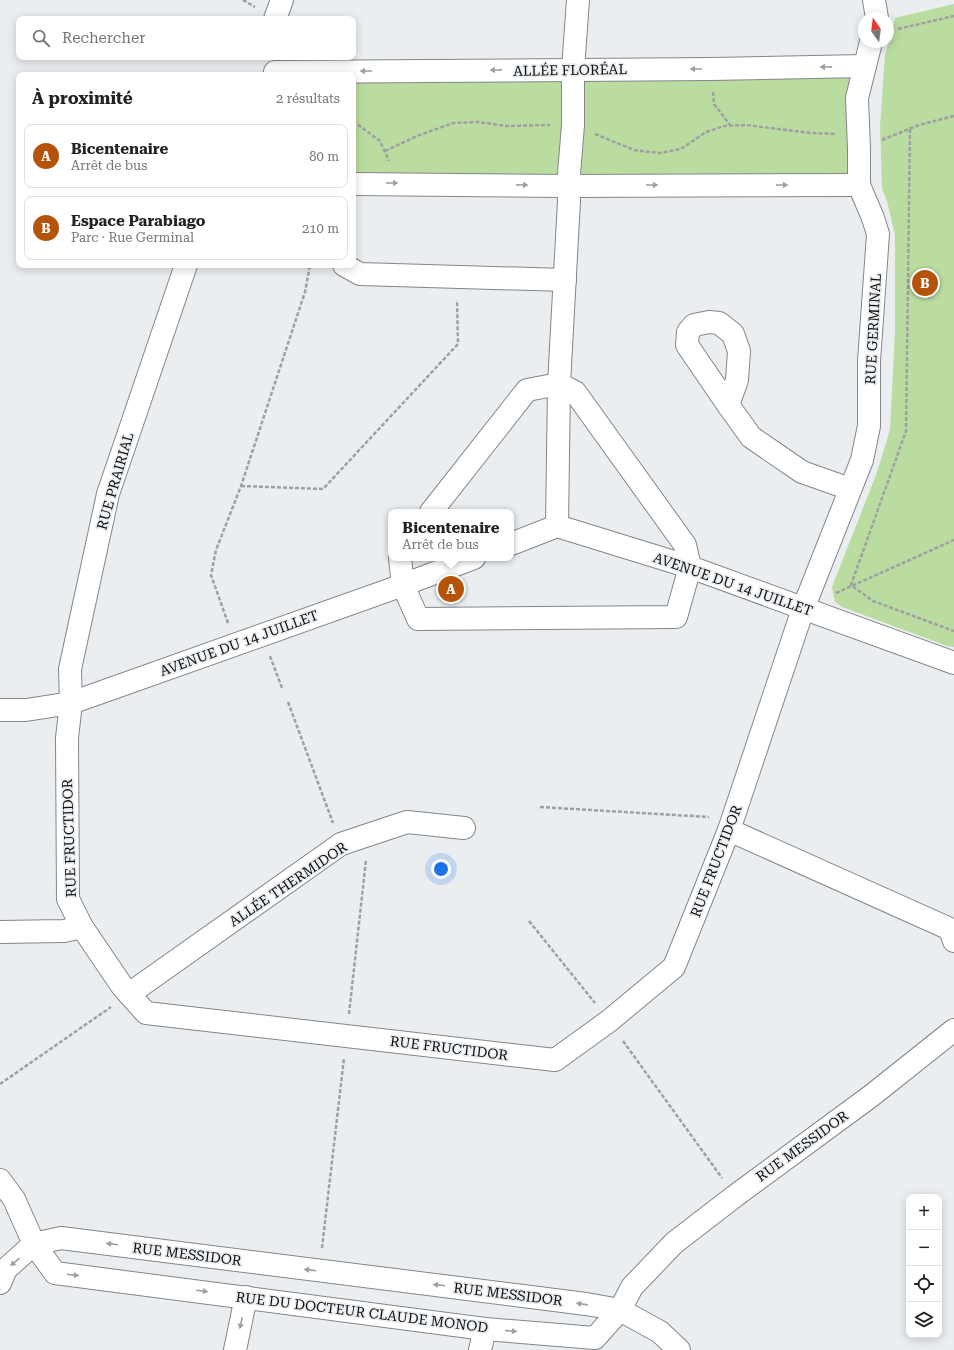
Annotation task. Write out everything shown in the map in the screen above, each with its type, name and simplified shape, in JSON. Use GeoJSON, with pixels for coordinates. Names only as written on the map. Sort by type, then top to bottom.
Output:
{"type":"FeatureCollection","features":[{"type":"Feature","properties":{"kind":"street"},"geometry":{"type":"LineString","coordinates":[[276,16],[282,0]]}},
{"type":"Feature","properties":{"kind":"street"},"geometry":{"type":"LineString","coordinates":[[514,543],[557,526],[559,384],[569,201],[568,186],[573,125],[573,69],[578,0]]}},
{"type":"Feature","properties":{"kind":"street"},"geometry":{"type":"LineString","coordinates":[[874,0],[880,12]]}},
{"type":"Feature","properties":{"kind":"street","name":"RUE GERMINAL"},"geometry":{"type":"LineString","coordinates":[[803,609],[862,460],[869,426],[869,361],[878,234],[859,185],[857,98],[870,48]]}},
{"type":"Feature","properties":{"kind":"street","name":"ALLÉE FLORÉAL"},"geometry":{"type":"LineString","coordinates":[[274,68],[711,69],[865,66]]}},
{"type":"Feature","properties":{"kind":"street"},"geometry":{"type":"LineString","coordinates":[[356,184],[391,183],[568,186],[859,185]]}},
{"type":"Feature","properties":{"kind":"street","name":"RUE PRAIRIAL"},"geometry":{"type":"LineString","coordinates":[[71,703],[70,669],[108,494],[185,268]]}},
{"type":"Feature","properties":{"kind":"street"},"geometry":{"type":"LineString","coordinates":[[349,268],[360,274],[565,280]]}},
{"type":"Feature","properties":{"kind":"street"},"geometry":{"type":"LineString","coordinates":[[400,561],[403,585],[418,619],[676,617],[690,567],[684,545],[575,392],[559,384],[527,390],[433,509]]}},
{"type":"Feature","properties":{"kind":"street"},"geometry":{"type":"LineString","coordinates":[[728,405],[751,437],[764,446],[802,472],[850,489]]}},
{"type":"Feature","properties":{"kind":"street","name":"AVENUE DU 14 JUILLET"},"geometry":{"type":"LineString","coordinates":[[557,526],[690,567],[954,663]]}},
{"type":"Feature","properties":{"kind":"street","name":"AVENUE DU 14 JUILLET"},"geometry":{"type":"LineString","coordinates":[[0,710],[26,710],[71,703],[403,585],[466,561]]}},
{"type":"Feature","properties":{"kind":"street","name":"RUE FRUCTIDOR"},"geometry":{"type":"LineString","coordinates":[[71,703],[66,738],[68,899],[82,926],[122,986],[146,1013],[555,1060],[609,1021],[674,967],[731,824],[803,609]]}},
{"type":"Feature","properties":{"kind":"street","name":"ALLÉE THERMIDOR"},"geometry":{"type":"LineString","coordinates":[[129,994],[342,844],[407,822],[464,828]]}},
{"type":"Feature","properties":{"kind":"street"},"geometry":{"type":"LineString","coordinates":[[731,824],[950,928],[954,940]]}},
{"type":"Feature","properties":{"kind":"street"},"geometry":{"type":"LineString","coordinates":[[0,932],[64,931],[82,926]]}},
{"type":"Feature","properties":{"kind":"street","name":"RUE MESSIDOR"},"geometry":{"type":"LineString","coordinates":[[34,1244],[61,1238],[586,1304],[620,1310],[632,1287],[674,1243],[871,1096],[954,1030]]}},
{"type":"Feature","properties":{"kind":"street"},"geometry":{"type":"LineString","coordinates":[[0,1180],[14,1199],[34,1244],[6,1269],[0,1283]]}},
{"type":"Feature","properties":{"kind":"street","name":"RUE DU DOCTEUR CLAUDE MONOD"},"geometry":{"type":"LineString","coordinates":[[34,1244],[55,1273],[485,1329],[595,1338],[620,1310]]}},
{"type":"Feature","properties":{"kind":"street"},"geometry":{"type":"LineString","coordinates":[[235,1350],[246,1297]]}},
{"type":"Feature","properties":{"kind":"street"},"geometry":{"type":"LineString","coordinates":[[620,1310],[660,1332],[679,1350]]}},
{"type":"Feature","properties":{"kind":"street"},"geometry":{"type":"LineString","coordinates":[[480,1350],[485,1329]]}},
{"type":"Feature","properties":{"kind":"path"},"geometry":{"type":"LineString","coordinates":[[894,23],[954,16]]}},
{"type":"Feature","properties":{"kind":"path"},"geometry":{"type":"LineString","coordinates":[[711,69],[714,104],[730,126]]}},
{"type":"Feature","properties":{"kind":"path"},"geometry":{"type":"LineString","coordinates":[[385,151],[417,136],[453,123],[478,122],[507,126],[573,125],[634,150],[659,153],[681,150],[706,132],[724,126],[746,125],[810,133],[859,142],[910,130],[919,125],[954,116]]}},
{"type":"Feature","properties":{"kind":"path"},"geometry":{"type":"LineString","coordinates":[[356,123],[380,141],[390,161],[391,183]]}},
{"type":"Feature","properties":{"kind":"path"},"geometry":{"type":"LineString","coordinates":[[851,585],[906,431],[910,130]]}},
{"type":"Feature","properties":{"kind":"path"},"geometry":{"type":"LineString","coordinates":[[236,645],[211,575],[216,550],[241,486],[305,292],[309,268]]}},
{"type":"Feature","properties":{"kind":"path"},"geometry":{"type":"LineString","coordinates":[[241,486],[323,489],[458,344],[456,277]]}},
{"type":"Feature","properties":{"kind":"path"},"geometry":{"type":"LineString","coordinates":[[803,609],[851,585],[954,540]]}},
{"type":"Feature","properties":{"kind":"path"},"geometry":{"type":"LineString","coordinates":[[851,585],[873,601],[954,631]]}},
{"type":"Feature","properties":{"kind":"path"},"geometry":{"type":"LineString","coordinates":[[261,635],[282,688]]}},
{"type":"Feature","properties":{"kind":"path"},"geometry":{"type":"LineString","coordinates":[[288,702],[342,844]]}},
{"type":"Feature","properties":{"kind":"path"},"geometry":{"type":"LineString","coordinates":[[540,807],[731,824]]}},
{"type":"Feature","properties":{"kind":"path"},"geometry":{"type":"LineString","coordinates":[[319,1271],[347,1036],[368,835]]}},
{"type":"Feature","properties":{"kind":"path"},"geometry":{"type":"LineString","coordinates":[[529,921],[609,1021],[735,1196]]}},
{"type":"Feature","properties":{"kind":"path"},"geometry":{"type":"LineString","coordinates":[[0,1084],[129,994]]}},
{"type":"Feature","properties":{"kind":"green space"},"geometry":{"type":"Polygon","coordinates":[[[954,4],[954,647],[947,646],[842,607],[835,602],[832,587],[876,475],[890,430],[895,330],[895,235],[887,201],[882,189],[880,126],[885,55],[887,48],[894,48],[895,18],[954,4]]]}},
{"type":"Feature","properties":{"kind":"green space"},"geometry":{"type":"Polygon","coordinates":[[[865,66],[859,185],[356,186],[356,75],[865,66]]]}},
{"type":"Feature","properties":{"kind":"place","name":"Espace Parabiago"},"geometry":{"type":"Point","coordinates":[925,283]}},
{"type":"Feature","properties":{"kind":"place","name":"Bicentenaire"},"geometry":{"type":"Point","coordinates":[451,589]}}]}
